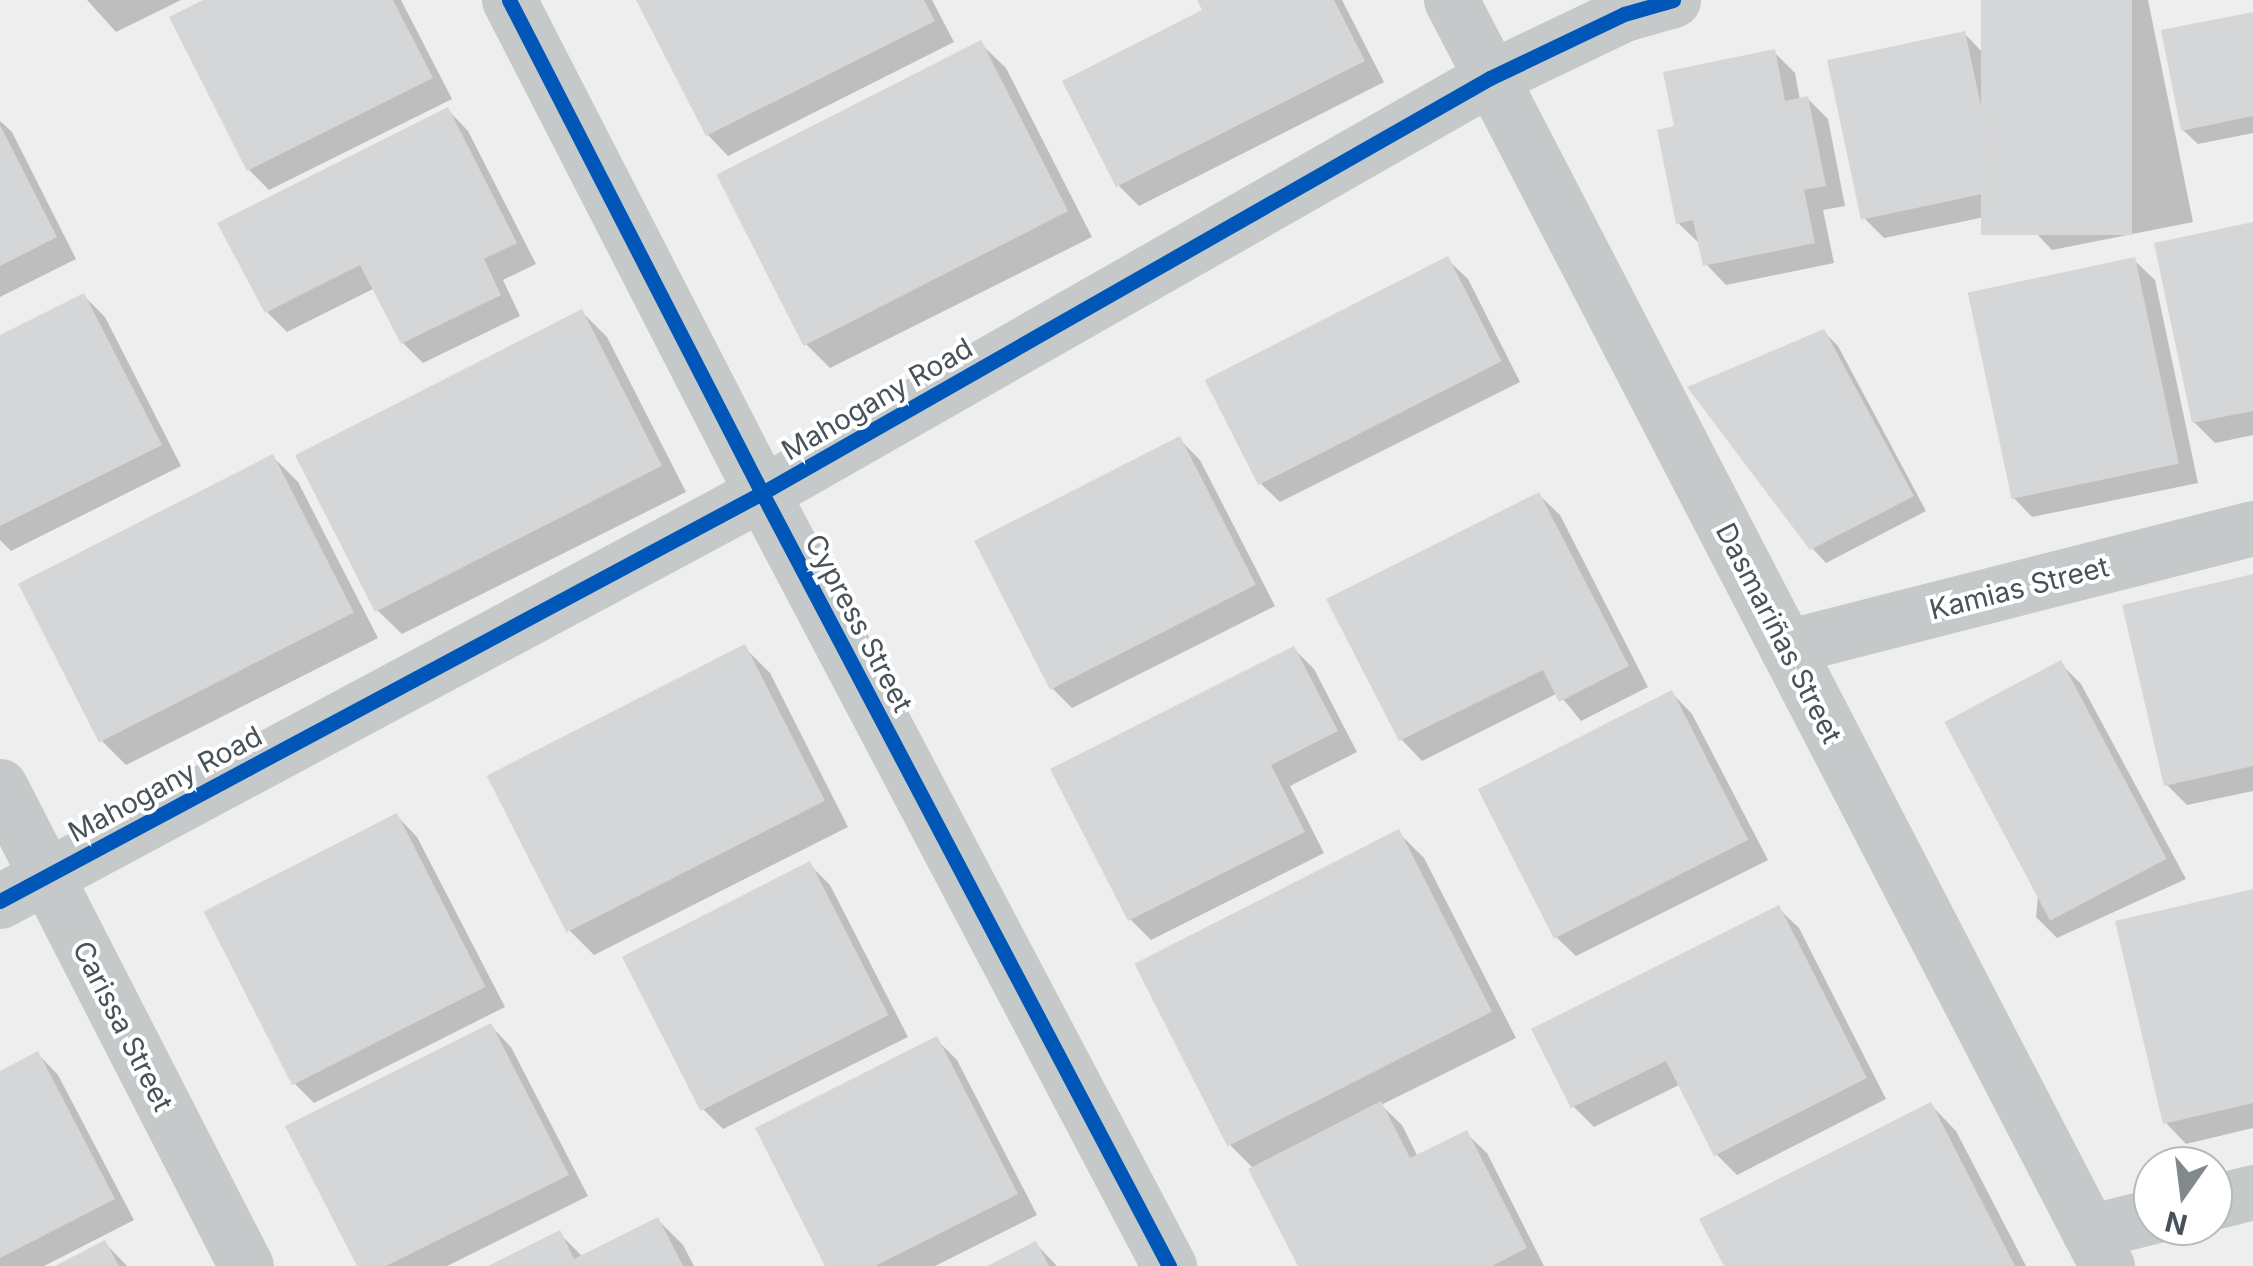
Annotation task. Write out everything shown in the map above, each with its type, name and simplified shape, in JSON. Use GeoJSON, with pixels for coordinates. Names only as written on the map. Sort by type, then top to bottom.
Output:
{"type":"FeatureCollection","features":[{"type":"Feature","properties":{"kind":"street","name":"Cypress Street"},"geometry":{"type":"LineString","coordinates":[[510,0],[762,493],[1168,1266]]}},
{"type":"Feature","properties":{"kind":"street","name":"Dasmariñas Street"},"geometry":{"type":"LineString","coordinates":[[1451,0],[2098,1249]]}},
{"type":"Feature","properties":{"kind":"street","name":"Mahogany Road"},"geometry":{"type":"LineString","coordinates":[[23,889],[762,493],[1490,78],[1624,14],[1673,0]]}},
{"type":"Feature","properties":{"kind":"street","name":"Kamias Street"},"geometry":{"type":"LineString","coordinates":[[1786,647],[2253,528]]}},
{"type":"Feature","properties":{"kind":"street","name":"Carissa Street"},"geometry":{"type":"LineString","coordinates":[[0,786],[23,889],[246,1266]]}},
{"type":"Feature","properties":{"kind":"street"},"geometry":{"type":"LineString","coordinates":[[2098,1249],[2133,1228]]}},
{"type":"Feature","properties":{"kind":"building"},"geometry":{"type":"Polygon","coordinates":[[[203,0],[393,0],[433,78],[247,171],[169,17],[203,0]]]}},
{"type":"Feature","properties":{"kind":"building"},"geometry":{"type":"Polygon","coordinates":[[[636,0],[924,0],[935,21],[706,136],[636,0]]]}},
{"type":"Feature","properties":{"kind":"building"},"geometry":{"type":"Polygon","coordinates":[[[1197,0],[1334,0],[1365,61],[1116,187],[1062,81],[1202,10],[1197,0]]]}},
{"type":"Feature","properties":{"kind":"building"},"geometry":{"type":"Polygon","coordinates":[[[1981,0],[2132,0],[2132,235],[1981,235],[1981,0]]]}},
{"type":"Feature","properties":{"kind":"building"},"geometry":{"type":"Polygon","coordinates":[[[2253,12],[2253,116],[2181,131],[2161,30],[2253,12]]]}},
{"type":"Feature","properties":{"kind":"building"},"geometry":{"type":"Polygon","coordinates":[[[1965,31],[1999,190],[1861,220],[1827,60],[1965,31]]]}},
{"type":"Feature","properties":{"kind":"building"},"geometry":{"type":"Polygon","coordinates":[[[981,40],[1068,211],[804,346],[716,175],[981,40]]]}},
{"type":"Feature","properties":{"kind":"building"},"geometry":{"type":"Polygon","coordinates":[[[1775,49],[1785,101],[1808,96],[1826,186],[1804,190],[1815,243],[1703,266],[1693,220],[1676,224],[1657,130],[1674,126],[1663,72],[1775,49]]]}},
{"type":"Feature","properties":{"kind":"building"},"geometry":{"type":"Polygon","coordinates":[[[448,107],[517,243],[484,259],[501,295],[401,344],[360,265],[265,313],[217,223],[448,107]]]}},
{"type":"Feature","properties":{"kind":"building"},"geometry":{"type":"Polygon","coordinates":[[[0,125],[57,237],[0,266],[0,125]]]}},
{"type":"Feature","properties":{"kind":"building"},"geometry":{"type":"Polygon","coordinates":[[[2253,222],[2253,411],[2192,423],[2154,243],[2253,222]]]}},
{"type":"Feature","properties":{"kind":"building"},"geometry":{"type":"Polygon","coordinates":[[[1448,256],[1502,361],[1258,485],[1205,380],[1448,256]]]}},
{"type":"Feature","properties":{"kind":"building"},"geometry":{"type":"Polygon","coordinates":[[[2135,257],[2179,463],[2012,499],[1968,293],[2135,257]]]}},
{"type":"Feature","properties":{"kind":"building"},"geometry":{"type":"Polygon","coordinates":[[[84,293],[162,445],[0,526],[0,335],[84,293]]]}},
{"type":"Feature","properties":{"kind":"building"},"geometry":{"type":"Polygon","coordinates":[[[582,309],[662,466],[375,612],[295,455],[582,309]]]}},
{"type":"Feature","properties":{"kind":"building"},"geometry":{"type":"Polygon","coordinates":[[[1824,329],[1914,496],[1810,550],[1687,387],[1824,329]]]}},
{"type":"Feature","properties":{"kind":"building"},"geometry":{"type":"Polygon","coordinates":[[[1180,436],[1256,585],[1050,690],[974,541],[1180,436]]]}},
{"type":"Feature","properties":{"kind":"building"},"geometry":{"type":"Polygon","coordinates":[[[273,454],[354,613],[99,742],[18,584],[273,454]]]}},
{"type":"Feature","properties":{"kind":"building"},"geometry":{"type":"Polygon","coordinates":[[[1539,492],[1629,666],[1559,702],[1543,670],[1399,741],[1326,599],[1539,492]]]}},
{"type":"Feature","properties":{"kind":"building"},"geometry":{"type":"Polygon","coordinates":[[[2253,574],[2253,766],[2164,786],[2122,605],[2253,574]]]}},
{"type":"Feature","properties":{"kind":"building"},"geometry":{"type":"Polygon","coordinates":[[[745,644],[825,801],[567,932],[487,776],[745,644]]]}},
{"type":"Feature","properties":{"kind":"building"},"geometry":{"type":"Polygon","coordinates":[[[1294,646],[1338,731],[1271,765],[1305,832],[1128,921],[1050,769],[1294,646]]]}},
{"type":"Feature","properties":{"kind":"building"},"geometry":{"type":"Polygon","coordinates":[[[2061,660],[2167,859],[2050,921],[1944,722],[2061,660]]]}},
{"type":"Feature","properties":{"kind":"building"},"geometry":{"type":"Polygon","coordinates":[[[1672,690],[1748,840],[1554,939],[1478,789],[1672,690]]]}},
{"type":"Feature","properties":{"kind":"building"},"geometry":{"type":"Polygon","coordinates":[[[397,813],[486,987],[292,1085],[204,912],[397,813]]]}},
{"type":"Feature","properties":{"kind":"building"},"geometry":{"type":"Polygon","coordinates":[[[1399,829],[1492,1012],[1227,1146],[1134,964],[1399,829]]]}},
{"type":"Feature","properties":{"kind":"building"},"geometry":{"type":"Polygon","coordinates":[[[810,861],[889,1015],[701,1111],[622,957],[810,861]]]}},
{"type":"Feature","properties":{"kind":"building"},"geometry":{"type":"Polygon","coordinates":[[[2253,889],[2253,1103],[2163,1124],[2115,921],[2253,889]]]}},
{"type":"Feature","properties":{"kind":"building"},"geometry":{"type":"Polygon","coordinates":[[[1779,905],[1867,1078],[1714,1156],[1666,1061],[1571,1108],[1531,1029],[1779,905]]]}},
{"type":"Feature","properties":{"kind":"building"},"geometry":{"type":"Polygon","coordinates":[[[491,1023],[569,1175],[386,1266],[357,1266],[285,1126],[491,1023]]]}},
{"type":"Feature","properties":{"kind":"building"},"geometry":{"type":"Polygon","coordinates":[[[937,1036],[1018,1194],[875,1266],[825,1266],[755,1128],[937,1036]]]}},
{"type":"Feature","properties":{"kind":"building"},"geometry":{"type":"Polygon","coordinates":[[[38,1051],[115,1199],[0,1258],[0,1071],[38,1051]]]}},
{"type":"Feature","properties":{"kind":"building"},"geometry":{"type":"Polygon","coordinates":[[[1381,1101],[1410,1158],[1467,1130],[1527,1248],[1492,1266],[1298,1266],[1248,1169],[1381,1101]]]}},
{"type":"Feature","properties":{"kind":"building"},"geometry":{"type":"Polygon","coordinates":[[[1931,1102],[2015,1266],[1724,1266],[1699,1219],[1931,1102]]]}},
{"type":"Feature","properties":{"kind":"building"},"geometry":{"type":"Polygon","coordinates":[[[658,1217],[683,1266],[488,1266],[560,1230],[574,1259],[658,1217]]]}},
{"type":"Feature","properties":{"kind":"building"},"geometry":{"type":"Polygon","coordinates":[[[105,1240],[119,1266],[55,1266],[105,1240]]]}},
{"type":"Feature","properties":{"kind":"building"},"geometry":{"type":"Polygon","coordinates":[[[1036,1241],[1049,1266],[987,1266],[1036,1241]]]}},
{"type":"Feature","properties":{"kind":"cycle path"},"geometry":{"type":"LineString","coordinates":[[509,0],[762,493],[1169,1266]]}},
{"type":"Feature","properties":{"kind":"cycle path"},"geometry":{"type":"LineString","coordinates":[[0,901],[762,493],[1490,78],[1624,14],[1673,0]]}}]}
